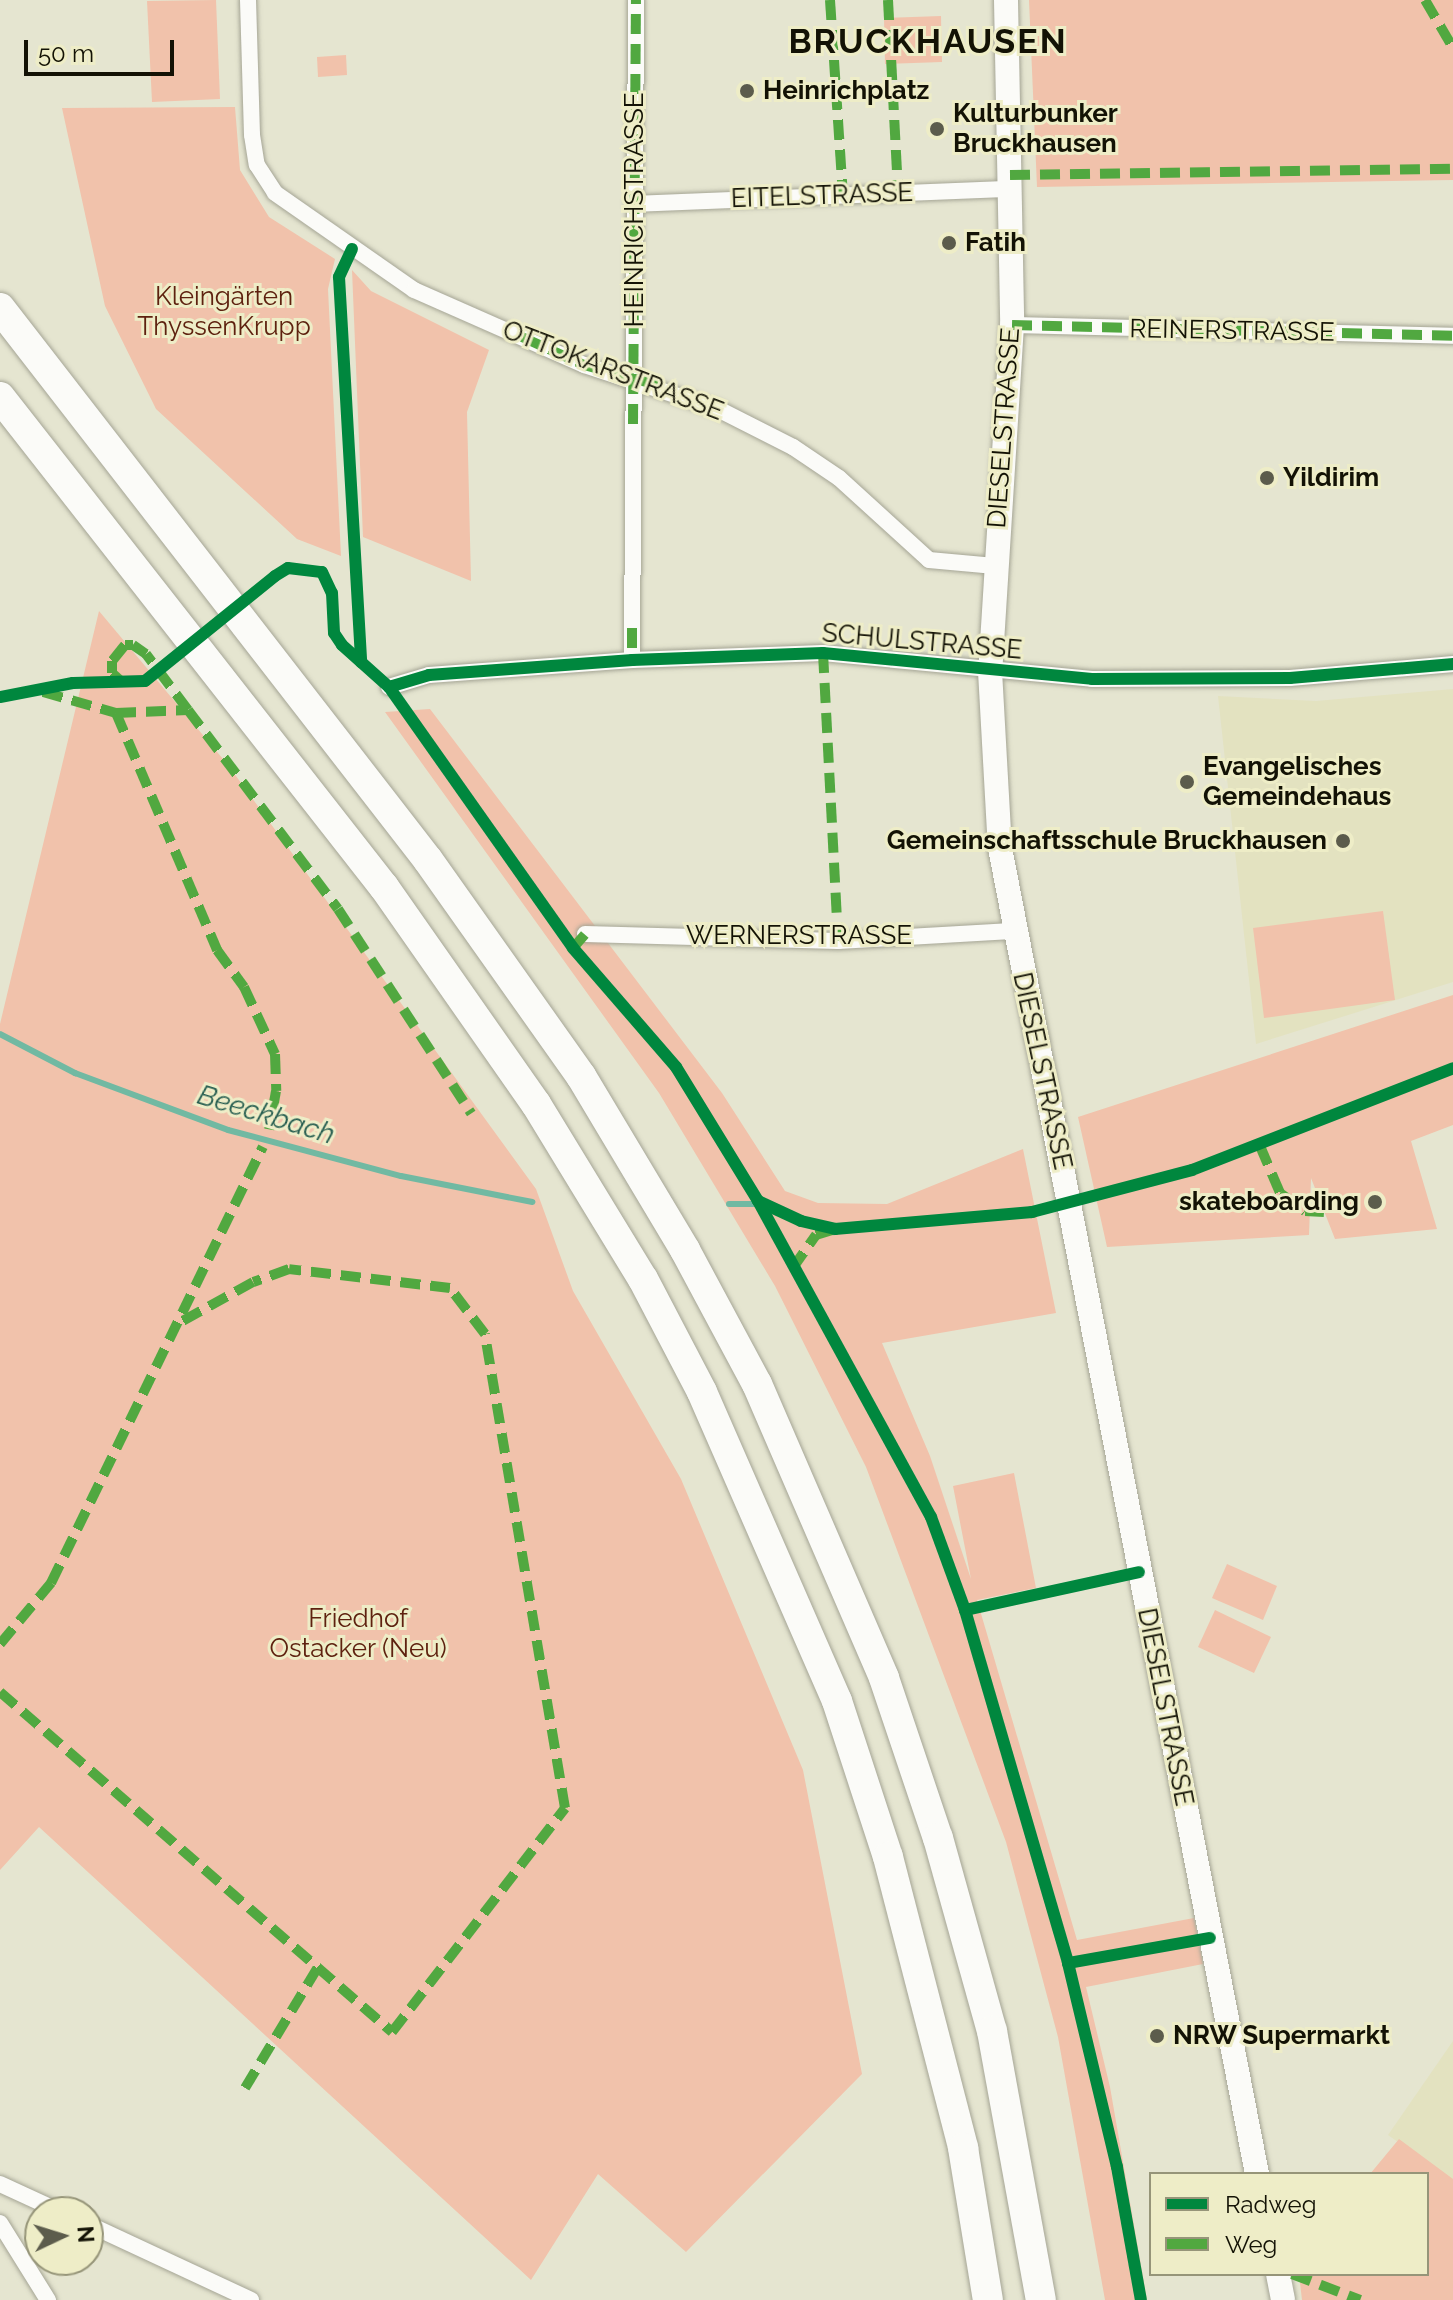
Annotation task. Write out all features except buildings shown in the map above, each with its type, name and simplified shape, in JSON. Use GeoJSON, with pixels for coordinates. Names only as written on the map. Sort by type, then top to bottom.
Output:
{"type":"FeatureCollection","features":[{"type":"Feature","properties":{"kind":"highway"},"geometry":{"type":"LineString","coordinates":[[0,308],[428,860],[572,1063],[685,1250],[757,1384],[884,1678],[938,1838],[992,2031],[1041,2300]]}},
{"type":"Feature","properties":{"kind":"highway"},"geometry":{"type":"LineString","coordinates":[[0,397],[384,887],[536,1104],[643,1279],[688,1364],[789,1584],[837,1701],[888,1857],[963,2148],[988,2300]]}},
{"type":"Feature","properties":{"kind":"street","name":"OTTOKARSTRASSE"},"geometry":{"type":"LineString","coordinates":[[248,0],[252,135],[257,165],[275,193],[414,290],[584,365],[634,378],[718,409],[793,447],[839,478],[929,560],[995,566]]}},
{"type":"Feature","properties":{"kind":"street","name":"HEINRICHSTRASSE"},"geometry":{"type":"LineString","coordinates":[[632,660],[636,0]]}},
{"type":"Feature","properties":{"kind":"street","name":"DIESELSTRASSE"},"geometry":{"type":"LineString","coordinates":[[1006,0],[1012,325],[990,671],[992,773],[1012,931],[1257,2172]]}},
{"type":"Feature","properties":{"kind":"street","name":"EITELSTRASSE"},"geometry":{"type":"LineString","coordinates":[[634,204],[1010,189]]}},
{"type":"Feature","properties":{"kind":"street","name":"REINERSTRASSE"},"geometry":{"type":"LineString","coordinates":[[1012,325],[1453,336]]}},
{"type":"Feature","properties":{"kind":"street","name":"SCHULSTRASSE"},"geometry":{"type":"LineString","coordinates":[[389,687],[429,675],[632,660],[823,653],[1092,679],[1290,678],[1453,664]]}},
{"type":"Feature","properties":{"kind":"street","name":"WERNERSTRASSE"},"geometry":{"type":"LineString","coordinates":[[585,934],[838,941],[1012,931]]}},
{"type":"Feature","properties":{"kind":"street"},"geometry":{"type":"LineString","coordinates":[[0,2184],[26,2196]]}},
{"type":"Feature","properties":{"kind":"street"},"geometry":{"type":"LineString","coordinates":[[0,2223],[48,2300]]}},
{"type":"Feature","properties":{"kind":"street"},"geometry":{"type":"LineString","coordinates":[[104,2231],[251,2300]]}},
{"type":"Feature","properties":{"kind":"street"},"geometry":{"type":"LineString","coordinates":[[1278,2276],[1283,2300]]}},
{"type":"Feature","properties":{"kind":"shaded area","name":"Gemeinschaftsschule Bruckhausen"},"geometry":{"type":"Polygon","coordinates":[[[1453,689],[1453,982],[1256,1044],[1218,696],[1316,701],[1453,689]]]}},
{"type":"Feature","properties":{"kind":"shaded area"},"geometry":{"type":"Polygon","coordinates":[[[1453,2041],[1453,2181],[1388,2135],[1453,2041]]]}},
{"type":"Feature","properties":{"kind":"green space"},"geometry":{"type":"Polygon","coordinates":[[[216,0],[220,99],[152,102],[147,1],[216,0]]]}},
{"type":"Feature","properties":{"kind":"green space"},"geometry":{"type":"Polygon","coordinates":[[[1029,0],[1453,0],[1453,180],[1037,187],[1029,0]]]}},
{"type":"Feature","properties":{"kind":"green space"},"geometry":{"type":"Polygon","coordinates":[[[941,16],[942,62],[885,64],[884,18],[941,16]]]}},
{"type":"Feature","properties":{"kind":"green space"},"geometry":{"type":"Polygon","coordinates":[[[346,55],[347,75],[318,77],[317,57],[346,55]]]}},
{"type":"Feature","properties":{"kind":"green space","name":"Kleingärten ThyssenKrupp"},"geometry":{"type":"Polygon","coordinates":[[[235,107],[240,170],[269,217],[335,259],[328,289],[341,556],[297,539],[156,409],[105,306],[62,108],[235,107]]]}},
{"type":"Feature","properties":{"kind":"green space"},"geometry":{"type":"Polygon","coordinates":[[[352,270],[371,291],[489,350],[467,412],[471,581],[363,537],[352,270]]]}},
{"type":"Feature","properties":{"kind":"green space","name":"Friedhof Ostacker (Neu)"},"geometry":{"type":"Polygon","coordinates":[[[99,611],[228,765],[536,1189],[573,1291],[681,1479],[803,1770],[862,2074],[686,2252],[598,2174],[531,2280],[39,1827],[0,1870],[0,1024],[99,611]]]}},
{"type":"Feature","properties":{"kind":"green space"},"geometry":{"type":"Polygon","coordinates":[[[430,709],[722,1093],[785,1191],[818,1203],[887,1204],[1023,1149],[1056,1313],[882,1343],[930,1456],[971,1579],[953,1486],[1014,1473],[1036,1588],[977,1600],[1077,1940],[1194,1918],[1203,1964],[1086,1987],[1110,2087],[1147,2300],[1105,2300],[1058,2037],[1006,1842],[866,1467],[775,1286],[659,1093],[385,712],[430,709]]]}},
{"type":"Feature","properties":{"kind":"green space"},"geometry":{"type":"Polygon","coordinates":[[[1383,911],[1395,1000],[1264,1018],[1253,928],[1383,911]]]}},
{"type":"Feature","properties":{"kind":"green space"},"geometry":{"type":"Polygon","coordinates":[[[1453,995],[1453,1125],[1411,1141],[1437,1229],[1335,1239],[1311,1178],[1309,1235],[1107,1247],[1078,1117],[1453,995]]]}},
{"type":"Feature","properties":{"kind":"green space"},"geometry":{"type":"Polygon","coordinates":[[[1227,1564],[1277,1586],[1263,1620],[1212,1598],[1227,1564]]]}},
{"type":"Feature","properties":{"kind":"green space"},"geometry":{"type":"Polygon","coordinates":[[[1215,1610],[1271,1637],[1254,1673],[1198,1647],[1215,1610]]]}},
{"type":"Feature","properties":{"kind":"green space"},"geometry":{"type":"Polygon","coordinates":[[[1399,2139],[1453,2179],[1453,2300],[1302,2300],[1299,2276],[1429,2276],[1429,2172],[1372,2172],[1399,2139]]]}},
{"type":"Feature","properties":{"kind":"waterway","name":"Beeckbach"},"geometry":{"type":"LineString","coordinates":[[0,1034],[75,1073],[228,1130],[401,1176],[532,1202]]}},
{"type":"Feature","properties":{"kind":"waterway","name":"Beeckbach"},"geometry":{"type":"LineString","coordinates":[[729,1204],[758,1204]]}},
{"type":"Feature","properties":{"kind":"marked path"},"geometry":{"type":"LineString","coordinates":[[633,424],[636,0]]}},
{"type":"Feature","properties":{"kind":"marked path"},"geometry":{"type":"LineString","coordinates":[[830,0],[843,194]]}},
{"type":"Feature","properties":{"kind":"marked path"},"geometry":{"type":"LineString","coordinates":[[888,0],[898,193]]}},
{"type":"Feature","properties":{"kind":"marked path"},"geometry":{"type":"LineString","coordinates":[[1425,0],[1453,48]]}},
{"type":"Feature","properties":{"kind":"marked path"},"geometry":{"type":"LineString","coordinates":[[1010,175],[1453,169]]}},
{"type":"Feature","properties":{"kind":"marked path"},"geometry":{"type":"LineString","coordinates":[[1012,325],[1453,336]]}},
{"type":"Feature","properties":{"kind":"marked path"},"geometry":{"type":"LineString","coordinates":[[522,337],[584,365],[668,388]]}},
{"type":"Feature","properties":{"kind":"marked path"},"geometry":{"type":"LineString","coordinates":[[632,628],[632,660]]}},
{"type":"Feature","properties":{"kind":"marked path"},"geometry":{"type":"LineString","coordinates":[[116,713],[188,710],[146,654],[133,645],[125,645],[112,661],[112,673],[122,682]]}},
{"type":"Feature","properties":{"kind":"marked path"},"geometry":{"type":"LineString","coordinates":[[823,653],[838,941]]}},
{"type":"Feature","properties":{"kind":"marked path"},"geometry":{"type":"LineString","coordinates":[[43,692],[116,713],[217,950],[244,987],[275,1054],[276,1091],[269,1129]]}},
{"type":"Feature","properties":{"kind":"marked path"},"geometry":{"type":"LineString","coordinates":[[188,710],[338,909],[471,1113]]}},
{"type":"Feature","properties":{"kind":"marked path"},"geometry":{"type":"LineString","coordinates":[[573,948],[585,934]]}},
{"type":"Feature","properties":{"kind":"marked path"},"geometry":{"type":"LineString","coordinates":[[1260,1146],[1280,1193],[1305,1211],[1324,1212]]}},
{"type":"Feature","properties":{"kind":"marked path"},"geometry":{"type":"LineString","coordinates":[[0,1644],[51,1583],[263,1147]]}},
{"type":"Feature","properties":{"kind":"marked path"},"geometry":{"type":"LineString","coordinates":[[792,1269],[816,1235],[832,1230]]}},
{"type":"Feature","properties":{"kind":"marked path"},"geometry":{"type":"LineString","coordinates":[[0,1692],[392,2032],[565,1808],[485,1334],[450,1288],[289,1269],[253,1282],[179,1323]]}},
{"type":"Feature","properties":{"kind":"marked path"},"geometry":{"type":"LineString","coordinates":[[245,2088],[318,1967]]}},
{"type":"Feature","properties":{"kind":"marked path"},"geometry":{"type":"LineString","coordinates":[[1297,2276],[1360,2300]]}},
{"type":"Feature","properties":{"kind":"cycle path"},"geometry":{"type":"LineString","coordinates":[[352,249],[339,277],[361,662]]}},
{"type":"Feature","properties":{"kind":"cycle path"},"geometry":{"type":"LineString","coordinates":[[0,697],[73,683],[145,681],[275,576],[288,568],[322,572],[332,593],[334,633],[342,645],[389,687],[573,948],[676,1067],[758,1201],[801,1221],[835,1229],[1032,1212],[1192,1170],[1453,1068]]}},
{"type":"Feature","properties":{"kind":"cycle path"},"geometry":{"type":"LineString","coordinates":[[389,687],[429,675],[632,660],[823,653],[1092,679],[1290,678],[1453,664]]}},
{"type":"Feature","properties":{"kind":"cycle path"},"geometry":{"type":"LineString","coordinates":[[758,1201],[931,1517],[965,1610],[1068,1963],[1117,2167],[1141,2300]]}},
{"type":"Feature","properties":{"kind":"cycle path"},"geometry":{"type":"LineString","coordinates":[[965,1610],[1139,1572]]}},
{"type":"Feature","properties":{"kind":"cycle path"},"geometry":{"type":"LineString","coordinates":[[1068,1963],[1210,1938]]}},
{"type":"Feature","properties":{"kind":"place","name":"Heinrichplatz"},"geometry":{"type":"Point","coordinates":[747,91]}},
{"type":"Feature","properties":{"kind":"place","name":"Kulturbunker Bruckhausen"},"geometry":{"type":"Point","coordinates":[937,129]}},
{"type":"Feature","properties":{"kind":"place","name":"Fatih"},"geometry":{"type":"Point","coordinates":[949,243]}},
{"type":"Feature","properties":{"kind":"place","name":"Yildirim"},"geometry":{"type":"Point","coordinates":[1267,478]}},
{"type":"Feature","properties":{"kind":"place","name":"Evangelisches Gemeindehaus"},"geometry":{"type":"Point","coordinates":[1187,782]}},
{"type":"Feature","properties":{"kind":"place","name":"Gemeinschaftsschule Bruckhausen"},"geometry":{"type":"Point","coordinates":[1343,841]}},
{"type":"Feature","properties":{"kind":"place","name":"skateboarding"},"geometry":{"type":"Point","coordinates":[1375,1202]}},
{"type":"Feature","properties":{"kind":"place","name":"NRW Supermarkt"},"geometry":{"type":"Point","coordinates":[1157,2036]}},
{"type":"Feature","properties":{"kind":"district","name":"BRUCKHAUSEN"},"geometry":{"type":"Point","coordinates":[928,42]}}]}
